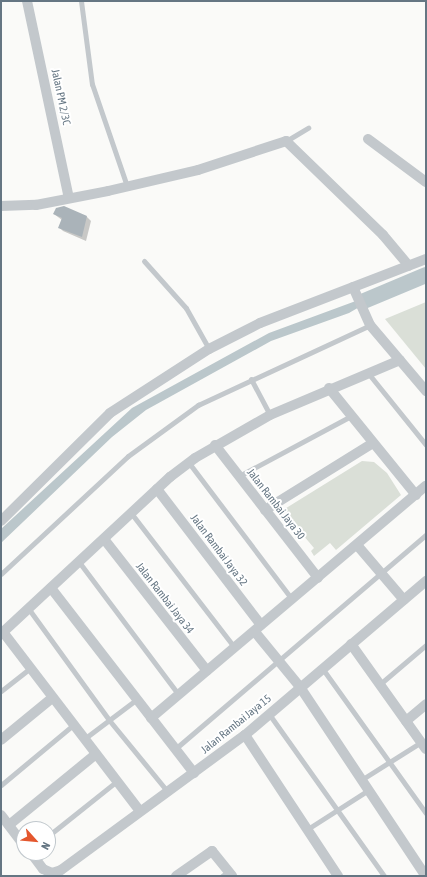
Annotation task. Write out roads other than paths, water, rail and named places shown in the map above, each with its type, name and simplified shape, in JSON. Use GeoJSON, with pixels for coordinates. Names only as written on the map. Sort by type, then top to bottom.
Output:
{"type":"FeatureCollection","features":[{"type":"Feature","properties":{"kind":"street","name":"Jalan PM 2/3C"},"geometry":{"type":"LineString","coordinates":[[27,1],[69,198]]}},
{"type":"Feature","properties":{"kind":"street"},"geometry":{"type":"LineString","coordinates":[[368,139],[426,182]]}},
{"type":"Feature","properties":{"kind":"street"},"geometry":{"type":"LineString","coordinates":[[1,206],[36,205],[128,186],[211,166],[286,141],[367,219],[409,266]]}},
{"type":"Feature","properties":{"kind":"street"},"geometry":{"type":"LineString","coordinates":[[1,521],[110,413],[209,349],[260,323],[354,290],[426,259]]}},
{"type":"Feature","properties":{"kind":"street"},"geometry":{"type":"LineString","coordinates":[[354,290],[367,321],[426,391]]}},
{"type":"Feature","properties":{"kind":"street"},"geometry":{"type":"LineString","coordinates":[[140,811],[2,633],[157,489],[189,463],[215,445],[270,415],[329,388],[400,360]]}},
{"type":"Feature","properties":{"kind":"street"},"geometry":{"type":"LineString","coordinates":[[329,388],[416,495]]}},
{"type":"Feature","properties":{"kind":"street"},"geometry":{"type":"LineString","coordinates":[[265,510],[373,444]]}},
{"type":"Feature","properties":{"kind":"street","name":"Jalan Rambai Jaya 30"},"geometry":{"type":"LineString","coordinates":[[215,445],[318,578]]}},
{"type":"Feature","properties":{"kind":"street"},"geometry":{"type":"LineString","coordinates":[[151,718],[426,486]]}},
{"type":"Feature","properties":{"kind":"street","name":"Jalan Rambai Jaya 32"},"geometry":{"type":"LineString","coordinates":[[157,489],[258,628],[279,660],[300,687],[367,791],[425,875]]}},
{"type":"Feature","properties":{"kind":"street","name":"Jalan Rambai Jaya 34"},"geometry":{"type":"LineString","coordinates":[[104,539],[207,671]]}},
{"type":"Feature","properties":{"kind":"street"},"geometry":{"type":"LineString","coordinates":[[357,544],[380,574],[404,600]]}},
{"type":"Feature","properties":{"kind":"street","name":"Jalan Rambai Jaya 15"},"geometry":{"type":"LineString","coordinates":[[37,861],[44,869],[52,873],[79,858],[140,811],[245,735],[426,581]]}},
{"type":"Feature","properties":{"kind":"street"},"geometry":{"type":"LineString","coordinates":[[51,588],[194,773]]}},
{"type":"Feature","properties":{"kind":"street"},"geometry":{"type":"LineString","coordinates":[[351,644],[424,745]]}},
{"type":"Feature","properties":{"kind":"street"},"geometry":{"type":"LineString","coordinates":[[1,740],[52,698]]}},
{"type":"Feature","properties":{"kind":"street"},"geometry":{"type":"LineString","coordinates":[[406,721],[426,704]]}},
{"type":"Feature","properties":{"kind":"street"},"geometry":{"type":"LineString","coordinates":[[245,735],[306,830],[338,876]]}},
{"type":"Feature","properties":{"kind":"street"},"geometry":{"type":"LineString","coordinates":[[9,825],[96,754]]}},
{"type":"Feature","properties":{"kind":"street"},"geometry":{"type":"LineString","coordinates":[[1,815],[16,834]]}},
{"type":"Feature","properties":{"kind":"street"},"geometry":{"type":"LineString","coordinates":[[176,876],[212,851],[228,874]]}},
{"type":"Feature","properties":{"kind":"lane"},"geometry":{"type":"LineString","coordinates":[[81,1],[92,84],[128,186]]}},
{"type":"Feature","properties":{"kind":"lane"},"geometry":{"type":"LineString","coordinates":[[286,141],[308,128]]}},
{"type":"Feature","properties":{"kind":"lane"},"geometry":{"type":"LineString","coordinates":[[144,261],[186,308],[209,349]]}},
{"type":"Feature","properties":{"kind":"lane"},"geometry":{"type":"LineString","coordinates":[[1,574],[140,447],[198,405],[367,321]]}},
{"type":"Feature","properties":{"kind":"lane"},"geometry":{"type":"LineString","coordinates":[[368,373],[426,445]]}},
{"type":"Feature","properties":{"kind":"lane"},"geometry":{"type":"LineString","coordinates":[[251,379],[270,415]]}},
{"type":"Feature","properties":{"kind":"lane"},"geometry":{"type":"LineString","coordinates":[[239,476],[351,416]]}},
{"type":"Feature","properties":{"kind":"lane"},"geometry":{"type":"LineString","coordinates":[[189,463],[292,599]]}},
{"type":"Feature","properties":{"kind":"lane"},"geometry":{"type":"LineString","coordinates":[[131,513],[235,648]]}},
{"type":"Feature","properties":{"kind":"lane"},"geometry":{"type":"LineString","coordinates":[[175,749],[426,535]]}},
{"type":"Feature","properties":{"kind":"lane"},"geometry":{"type":"LineString","coordinates":[[79,562],[179,695]]}},
{"type":"Feature","properties":{"kind":"lane"},"geometry":{"type":"LineString","coordinates":[[28,608],[109,720],[168,792]]}},
{"type":"Feature","properties":{"kind":"lane"},"geometry":{"type":"LineString","coordinates":[[380,684],[426,645]]}},
{"type":"Feature","properties":{"kind":"lane"},"geometry":{"type":"LineString","coordinates":[[322,668],[426,813]]}},
{"type":"Feature","properties":{"kind":"lane"},"geometry":{"type":"LineString","coordinates":[[1,691],[29,669]]}},
{"type":"Feature","properties":{"kind":"lane"},"geometry":{"type":"LineString","coordinates":[[84,739],[137,699]]}},
{"type":"Feature","properties":{"kind":"lane"},"geometry":{"type":"LineString","coordinates":[[269,714],[335,811],[384,876]]}},
{"type":"Feature","properties":{"kind":"lane"},"geometry":{"type":"LineString","coordinates":[[1,785],[73,725]]}},
{"type":"Feature","properties":{"kind":"lane"},"geometry":{"type":"LineString","coordinates":[[360,780],[390,761],[424,745]]}},
{"type":"Feature","properties":{"kind":"lane"},"geometry":{"type":"LineString","coordinates":[[56,830],[116,781]]}},
{"type":"Feature","properties":{"kind":"lane"},"geometry":{"type":"LineString","coordinates":[[306,830],[367,791]]}},
{"type":"Feature","properties":{"kind":"waterway"},"geometry":{"type":"LineString","coordinates":[[364,301],[426,275]]}}]}
